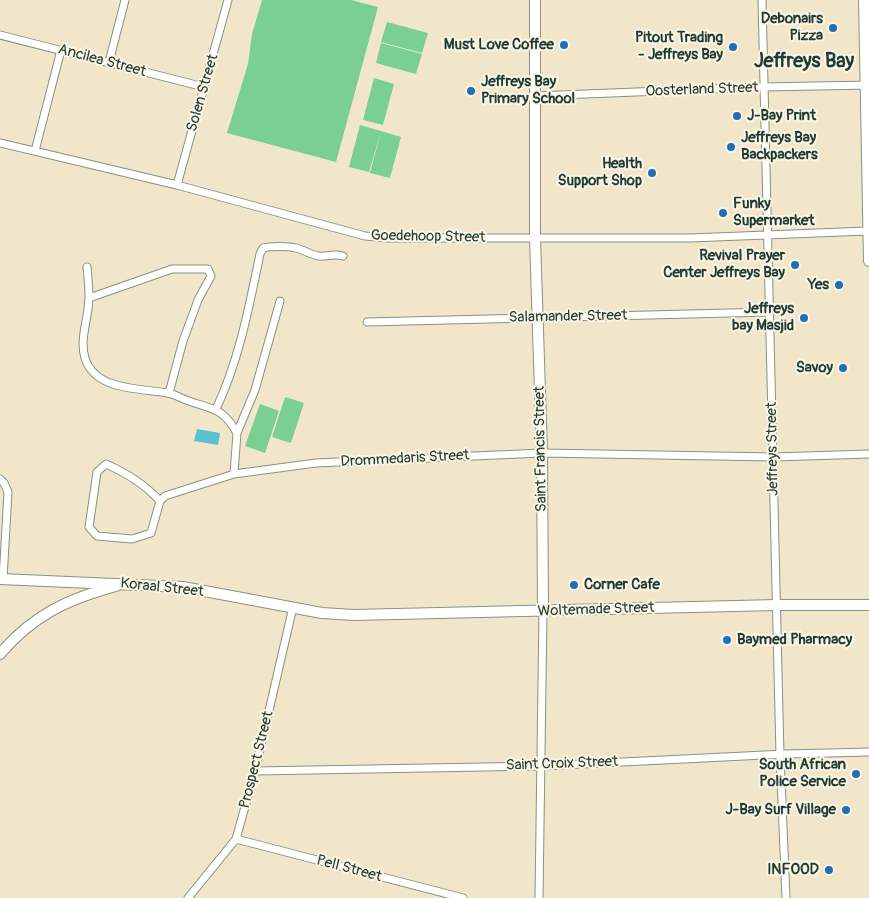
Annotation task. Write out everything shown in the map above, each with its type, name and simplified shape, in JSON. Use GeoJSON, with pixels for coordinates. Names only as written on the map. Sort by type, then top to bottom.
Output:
{"type":"FeatureCollection","features":[{"type":"Feature","properties":{"kind":"street"},"geometry":{"type":"LineString","coordinates":[[109,62],[125,0]]}},
{"type":"Feature","properties":{"kind":"street","name":"Solen Street"},"geometry":{"type":"LineString","coordinates":[[176,185],[228,0]]}},
{"type":"Feature","properties":{"kind":"street","name":"Saint Francis Street"},"geometry":{"type":"LineString","coordinates":[[535,0],[535,238],[542,453],[543,611],[539,898]]}},
{"type":"Feature","properties":{"kind":"street","name":"Jeffreys Street"},"geometry":{"type":"LineString","coordinates":[[762,0],[780,755],[786,898]]}},
{"type":"Feature","properties":{"kind":"street"},"geometry":{"type":"LineString","coordinates":[[864,0],[869,261]]}},
{"type":"Feature","properties":{"kind":"street","name":"Ancilea Street"},"geometry":{"type":"LineString","coordinates":[[0,35],[204,87]]}},
{"type":"Feature","properties":{"kind":"street"},"geometry":{"type":"LineString","coordinates":[[35,152],[62,50]]}},
{"type":"Feature","properties":{"kind":"street","name":"Oosterland Street"},"geometry":{"type":"LineString","coordinates":[[535,96],[867,85]]}},
{"type":"Feature","properties":{"kind":"street","name":"Goedehoop Street"},"geometry":{"type":"LineString","coordinates":[[0,143],[176,185],[364,236],[388,238],[690,238],[867,231]]}},
{"type":"Feature","properties":{"kind":"street"},"geometry":{"type":"LineString","coordinates":[[216,410],[228,384],[249,309],[260,254],[263,248],[269,246],[295,248],[316,256],[334,254],[343,256]]}},
{"type":"Feature","properties":{"kind":"street"},"geometry":{"type":"LineString","coordinates":[[87,267],[89,298],[82,345],[85,359],[90,369],[101,378],[118,386],[169,393],[216,410],[230,419],[237,433]]}},
{"type":"Feature","properties":{"kind":"street"},"geometry":{"type":"LineString","coordinates":[[89,298],[172,269],[208,269],[212,276],[198,300],[183,341],[169,393]]}},
{"type":"Feature","properties":{"kind":"street"},"geometry":{"type":"LineString","coordinates":[[234,474],[237,433],[255,390],[280,301]]}},
{"type":"Feature","properties":{"kind":"street","name":"Salamander Street"},"geometry":{"type":"LineString","coordinates":[[367,322],[770,312]]}},
{"type":"Feature","properties":{"kind":"street","name":"Drommedaris Street"},"geometry":{"type":"LineString","coordinates":[[160,501],[165,496],[234,474],[316,463],[542,453],[774,457],[869,454]]}},
{"type":"Feature","properties":{"kind":"street"},"geometry":{"type":"LineString","coordinates":[[106,464],[146,486],[160,501],[152,533],[132,539],[97,536],[89,527],[97,472],[106,464]]}},
{"type":"Feature","properties":{"kind":"street"},"geometry":{"type":"LineString","coordinates":[[0,479],[8,492],[1,582]]}},
{"type":"Feature","properties":{"kind":"street","name":"Koraal Street"},"geometry":{"type":"LineString","coordinates":[[1,582],[127,583],[183,587],[322,613]]}},
{"type":"Feature","properties":{"kind":"street"},"geometry":{"type":"LineString","coordinates":[[0,654],[20,633],[46,613],[96,592],[127,583]]}},
{"type":"Feature","properties":{"kind":"street","name":"Woltemade Street"},"geometry":{"type":"LineString","coordinates":[[322,613],[354,615],[777,605],[869,605]]}},
{"type":"Feature","properties":{"kind":"street","name":"Prospect Street"},"geometry":{"type":"LineString","coordinates":[[188,898],[236,839],[255,771],[293,607]]}},
{"type":"Feature","properties":{"kind":"street","name":"Saint Croix Street"},"geometry":{"type":"LineString","coordinates":[[255,771],[541,766],[869,752]]}},
{"type":"Feature","properties":{"kind":"street","name":"Pell Street"},"geometry":{"type":"LineString","coordinates":[[236,839],[463,898]]}},
{"type":"Feature","properties":{"kind":"green space"},"geometry":{"type":"Polygon","coordinates":[[[262,0],[351,0],[378,7],[336,162],[227,133],[248,64],[252,34],[262,0]]]}},
{"type":"Feature","properties":{"kind":"green space"},"geometry":{"type":"Polygon","coordinates":[[[387,22],[428,33],[422,53],[381,42],[387,22]]]}},
{"type":"Feature","properties":{"kind":"green space"},"geometry":{"type":"Polygon","coordinates":[[[381,43],[422,54],[416,74],[376,63],[381,43]]]}},
{"type":"Feature","properties":{"kind":"green space"},"geometry":{"type":"Polygon","coordinates":[[[374,78],[394,84],[383,125],[363,120],[374,78]]]}},
{"type":"Feature","properties":{"kind":"green space"},"geometry":{"type":"Polygon","coordinates":[[[360,125],[381,131],[369,172],[349,167],[360,125]]]}},
{"type":"Feature","properties":{"kind":"green space"},"geometry":{"type":"Polygon","coordinates":[[[381,131],[401,137],[390,178],[370,173],[381,131]]]}},
{"type":"Feature","properties":{"kind":"green space"},"geometry":{"type":"Polygon","coordinates":[[[285,397],[304,403],[291,443],[272,437],[285,397]]]}},
{"type":"Feature","properties":{"kind":"green space"},"geometry":{"type":"Polygon","coordinates":[[[260,404],[279,411],[265,453],[245,446],[260,404]]]}},
{"type":"Feature","properties":{"kind":"water"},"geometry":{"type":"Polygon","coordinates":[[[197,429],[220,433],[218,445],[194,441],[197,429]]]}},
{"type":"Feature","properties":{"kind":"place","name":"Debonairs Pizza"},"geometry":{"type":"Point","coordinates":[833,28]}},
{"type":"Feature","properties":{"kind":"place","name":"Must Love Coffee"},"geometry":{"type":"Point","coordinates":[564,45]}},
{"type":"Feature","properties":{"kind":"place","name":"Pitout Trading - Jeffreys Bay"},"geometry":{"type":"Point","coordinates":[733,47]}},
{"type":"Feature","properties":{"kind":"place","name":"Jeffreys Bay Primary School"},"geometry":{"type":"Point","coordinates":[471,91]}},
{"type":"Feature","properties":{"kind":"place","name":"J-Bay Print"},"geometry":{"type":"Point","coordinates":[737,116]}},
{"type":"Feature","properties":{"kind":"place","name":"Jeffreys Bay Backpackers"},"geometry":{"type":"Point","coordinates":[731,147]}},
{"type":"Feature","properties":{"kind":"place","name":"Health Support Shop"},"geometry":{"type":"Point","coordinates":[652,173]}},
{"type":"Feature","properties":{"kind":"place","name":"Funky Supermarket"},"geometry":{"type":"Point","coordinates":[723,213]}},
{"type":"Feature","properties":{"kind":"place","name":"Revival Prayer Center Jeffreys Bay"},"geometry":{"type":"Point","coordinates":[795,265]}},
{"type":"Feature","properties":{"kind":"place","name":"Yes"},"geometry":{"type":"Point","coordinates":[839,285]}},
{"type":"Feature","properties":{"kind":"place","name":"Jeffreys bay Masjid"},"geometry":{"type":"Point","coordinates":[804,318]}},
{"type":"Feature","properties":{"kind":"place","name":"Savoy"},"geometry":{"type":"Point","coordinates":[843,368]}},
{"type":"Feature","properties":{"kind":"place","name":"Corner Cafe"},"geometry":{"type":"Point","coordinates":[574,585]}},
{"type":"Feature","properties":{"kind":"place","name":"Baymed Pharmacy"},"geometry":{"type":"Point","coordinates":[727,640]}},
{"type":"Feature","properties":{"kind":"place","name":"South African Police Service"},"geometry":{"type":"Point","coordinates":[856,774]}},
{"type":"Feature","properties":{"kind":"place","name":"J-Bay Surf Village"},"geometry":{"type":"Point","coordinates":[846,810]}},
{"type":"Feature","properties":{"kind":"place","name":"INFOOD"},"geometry":{"type":"Point","coordinates":[829,870]}},
{"type":"Feature","properties":{"kind":"district","name":"Jeffreys Bay"},"geometry":{"type":"Point","coordinates":[804,62]}}]}
